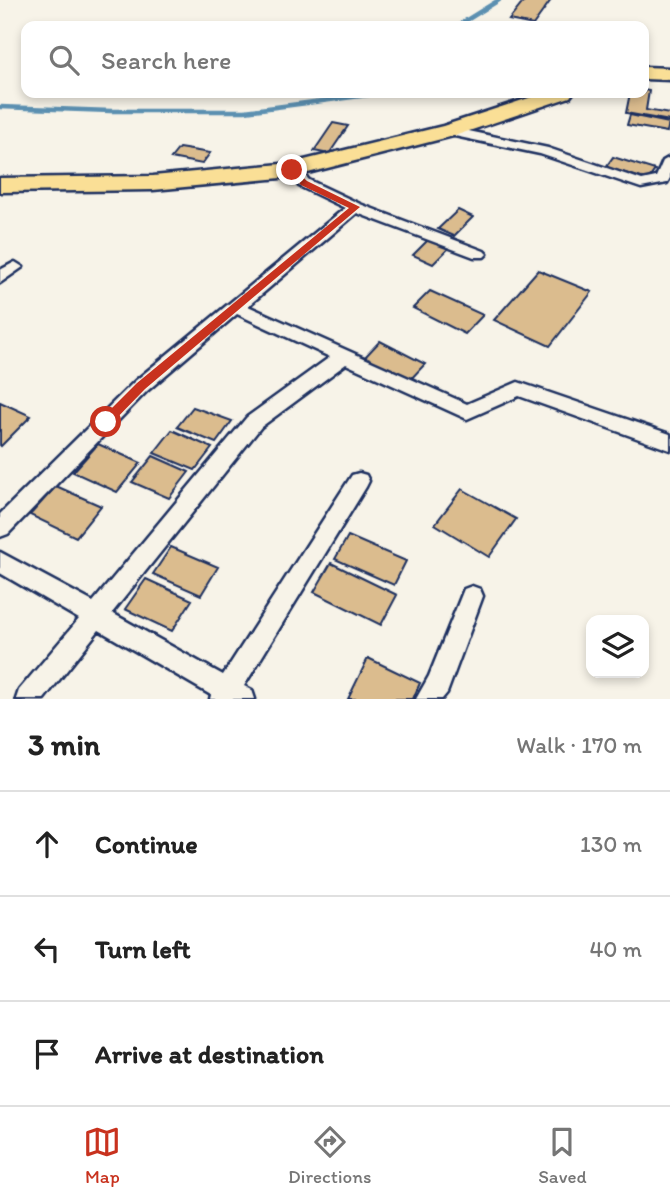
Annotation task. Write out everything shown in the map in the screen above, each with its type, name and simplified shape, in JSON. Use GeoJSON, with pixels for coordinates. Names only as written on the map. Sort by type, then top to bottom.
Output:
{"type":"FeatureCollection","features":[{"type":"Feature","properties":{"kind":"main road"},"geometry":{"type":"LineString","coordinates":[[649,73],[670,74]]}},
{"type":"Feature","properties":{"kind":"main road"},"geometry":{"type":"LineString","coordinates":[[0,185],[153,183],[292,170],[450,131],[548,98]]}},
{"type":"Feature","properties":{"kind":"street"},"geometry":{"type":"LineString","coordinates":[[450,131],[543,150],[641,184],[662,180],[670,162]]}},
{"type":"Feature","properties":{"kind":"street"},"geometry":{"type":"LineString","coordinates":[[292,170],[304,183],[355,207],[479,254]]}},
{"type":"Feature","properties":{"kind":"street"},"geometry":{"type":"LineString","coordinates":[[0,528],[141,386],[355,207]]}},
{"type":"Feature","properties":{"kind":"street"},"geometry":{"type":"LineString","coordinates":[[0,278],[15,267]]}},
{"type":"Feature","properties":{"kind":"street"},"geometry":{"type":"LineString","coordinates":[[236,307],[467,412],[519,389],[670,442]]}},
{"type":"Feature","properties":{"kind":"street"},"geometry":{"type":"LineString","coordinates":[[28,699],[254,422],[343,357]]}},
{"type":"Feature","properties":{"kind":"street"},"geometry":{"type":"LineString","coordinates":[[0,562],[231,696],[359,481]]}},
{"type":"Feature","properties":{"kind":"street"},"geometry":{"type":"LineString","coordinates":[[428,699],[438,684],[472,596]]}},
{"type":"Feature","properties":{"kind":"building"},"geometry":{"type":"Polygon","coordinates":[[[525,0],[551,0],[536,21],[509,20],[525,0]]]}},
{"type":"Feature","properties":{"kind":"building"},"geometry":{"type":"Polygon","coordinates":[[[629,98],[648,98],[646,110],[670,114],[670,121],[626,113],[629,98]]]}},
{"type":"Feature","properties":{"kind":"building"},"geometry":{"type":"Polygon","coordinates":[[[630,115],[669,123],[667,132],[627,125],[630,115]]]}},
{"type":"Feature","properties":{"kind":"building"},"geometry":{"type":"Polygon","coordinates":[[[333,123],[348,126],[329,154],[314,151],[333,123]]]}},
{"type":"Feature","properties":{"kind":"building"},"geometry":{"type":"Polygon","coordinates":[[[179,148],[210,153],[202,164],[171,158],[179,148]]]}},
{"type":"Feature","properties":{"kind":"building"},"geometry":{"type":"Polygon","coordinates":[[[613,157],[655,170],[648,180],[606,167],[613,157]]]}},
{"type":"Feature","properties":{"kind":"building"},"geometry":{"type":"Polygon","coordinates":[[[458,210],[473,217],[454,236],[438,229],[458,210]]]}},
{"type":"Feature","properties":{"kind":"building"},"geometry":{"type":"Polygon","coordinates":[[[429,239],[449,248],[433,264],[413,255],[429,239]]]}},
{"type":"Feature","properties":{"kind":"building"},"geometry":{"type":"Polygon","coordinates":[[[538,270],[592,292],[550,346],[494,320],[538,270]]]}},
{"type":"Feature","properties":{"kind":"building"},"geometry":{"type":"Polygon","coordinates":[[[430,291],[483,315],[465,334],[413,308],[430,291]]]}},
{"type":"Feature","properties":{"kind":"building"},"geometry":{"type":"Polygon","coordinates":[[[380,341],[425,364],[409,381],[364,358],[380,341]]]}},
{"type":"Feature","properties":{"kind":"building"},"geometry":{"type":"Polygon","coordinates":[[[0,402],[31,416],[1,446],[0,445],[0,402]]]}},
{"type":"Feature","properties":{"kind":"building"},"geometry":{"type":"Polygon","coordinates":[[[193,407],[232,421],[216,443],[177,427],[193,407]]]}},
{"type":"Feature","properties":{"kind":"building"},"geometry":{"type":"Polygon","coordinates":[[[172,430],[212,448],[195,470],[154,453],[172,430]]]}},
{"type":"Feature","properties":{"kind":"building"},"geometry":{"type":"Polygon","coordinates":[[[98,444],[141,463],[117,492],[73,472],[98,444]]]}},
{"type":"Feature","properties":{"kind":"building"},"geometry":{"type":"Polygon","coordinates":[[[153,456],[189,472],[169,498],[132,482],[153,456]]]}},
{"type":"Feature","properties":{"kind":"building"},"geometry":{"type":"Polygon","coordinates":[[[56,486],[101,506],[76,537],[30,515],[56,486]]]}},
{"type":"Feature","properties":{"kind":"building"},"geometry":{"type":"Polygon","coordinates":[[[462,489],[516,519],[489,557],[435,524],[462,489]]]}},
{"type":"Feature","properties":{"kind":"building"},"geometry":{"type":"Polygon","coordinates":[[[348,536],[406,561],[394,585],[335,559],[348,536]]]}},
{"type":"Feature","properties":{"kind":"building"},"geometry":{"type":"Polygon","coordinates":[[[171,547],[218,567],[201,595],[153,574],[171,547]]]}},
{"type":"Feature","properties":{"kind":"building"},"geometry":{"type":"Polygon","coordinates":[[[331,563],[397,595],[381,625],[314,592],[331,563]]]}},
{"type":"Feature","properties":{"kind":"building"},"geometry":{"type":"Polygon","coordinates":[[[146,579],[192,600],[172,631],[125,609],[146,579]]]}},
{"type":"Feature","properties":{"kind":"building"},"geometry":{"type":"Polygon","coordinates":[[[368,658],[420,683],[413,699],[348,699],[368,658]]]}},
{"type":"Feature","properties":{"kind":"waterway"},"geometry":{"type":"LineString","coordinates":[[465,21],[499,0]]}},
{"type":"Feature","properties":{"kind":"waterway"},"geometry":{"type":"LineString","coordinates":[[0,107],[111,111],[245,111],[345,98]]}},
{"type":"Feature","properties":{"kind":"route"},"geometry":{"type":"LineString","coordinates":[[106,422],[141,386],[355,207],[304,183],[292,170]]}}]}
